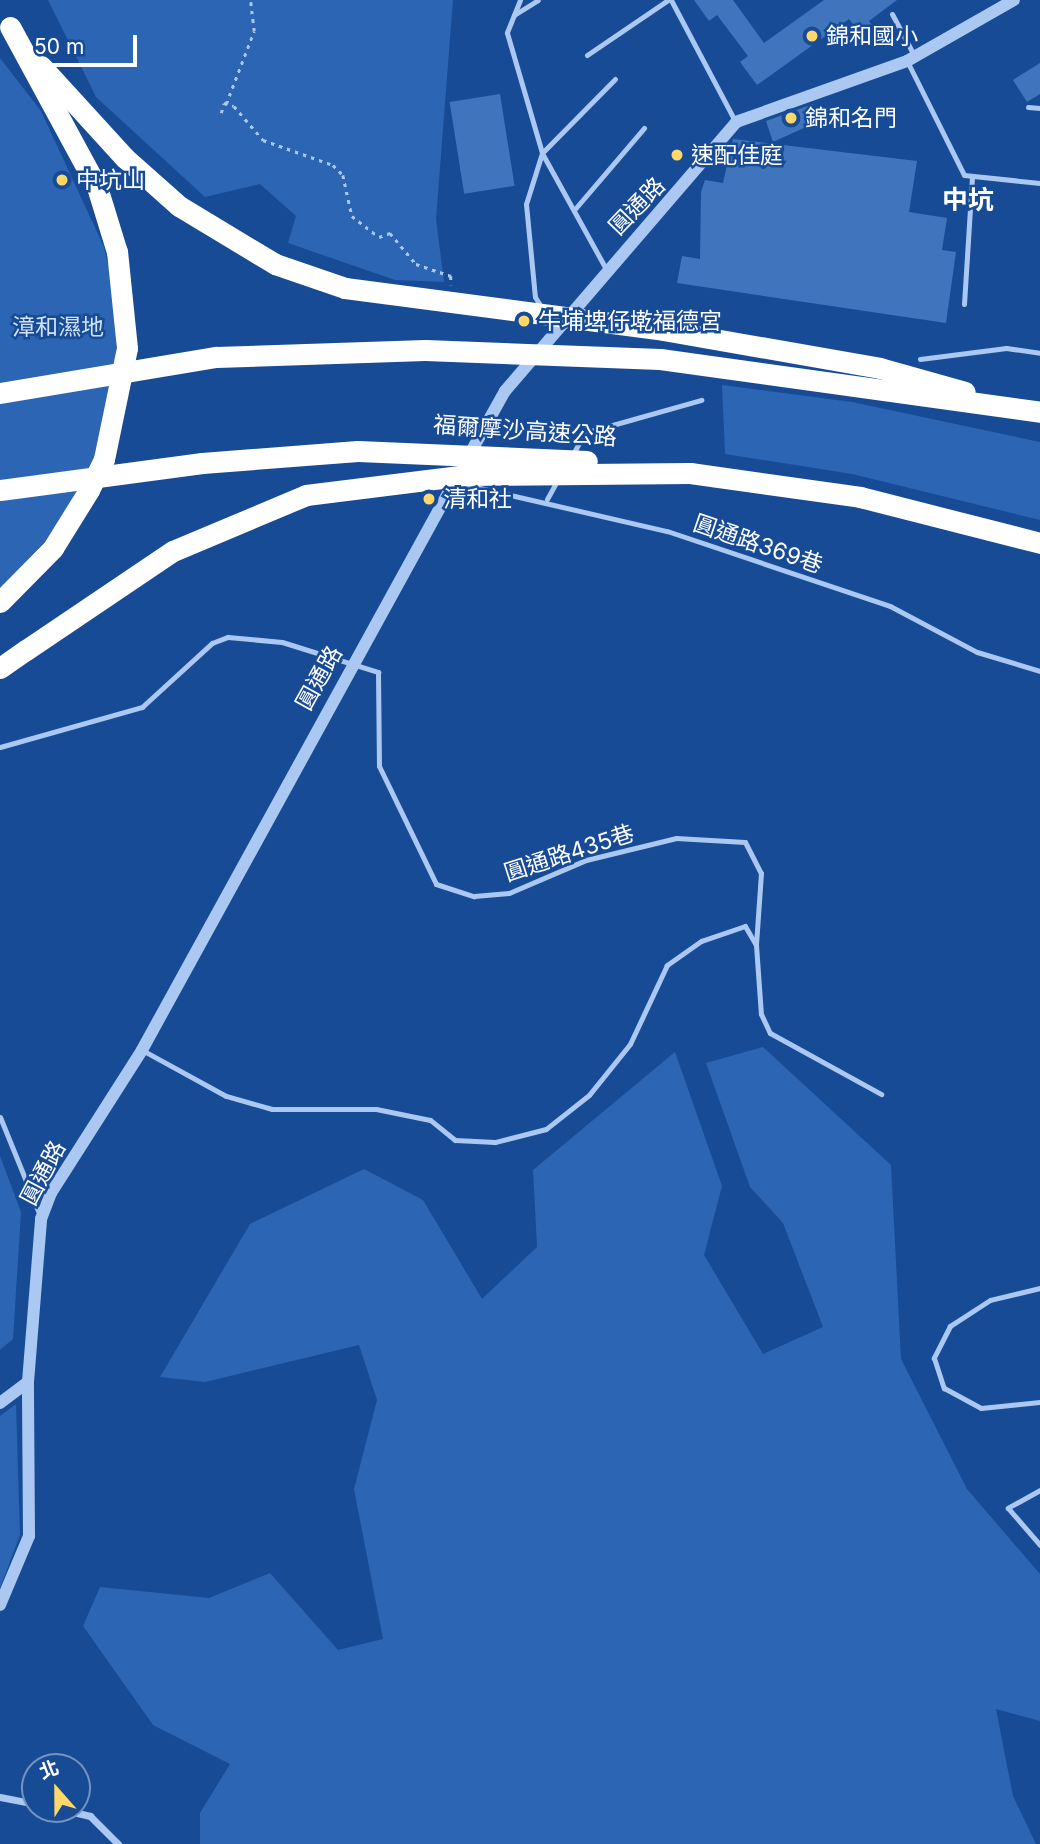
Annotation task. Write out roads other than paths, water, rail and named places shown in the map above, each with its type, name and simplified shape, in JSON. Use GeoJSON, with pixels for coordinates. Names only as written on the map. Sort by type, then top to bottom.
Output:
{"type":"FeatureCollection","features":[{"type":"Feature","properties":{"kind":"highway"},"geometry":{"type":"LineString","coordinates":[[5,20],[124,158],[179,206],[275,264],[345,288],[663,330],[880,368],[1034,411]]}},
{"type":"Feature","properties":{"kind":"highway"},"geometry":{"type":"LineString","coordinates":[[0,602],[53,548],[85,498],[104,459],[127,348],[117,252],[97,187],[5,20]]}},
{"type":"Feature","properties":{"kind":"highway"},"geometry":{"type":"LineString","coordinates":[[0,394],[216,357],[425,351],[660,359],[1034,411]]}},
{"type":"Feature","properties":{"kind":"highway","name":"福爾摩沙高速公路"},"geometry":{"type":"LineString","coordinates":[[0,490],[202,463],[358,451],[524,455],[690,473],[860,497],[1040,543]]}},
{"type":"Feature","properties":{"kind":"highway"},"geometry":{"type":"LineString","coordinates":[[0,668],[173,551],[306,495],[466,475],[690,473]]}},
{"type":"Feature","properties":{"kind":"street","name":"圓通路"},"geometry":{"type":"LineString","coordinates":[[0,1605],[29,1535],[28,1382],[41,1219],[142,1050],[350,662],[505,391],[606,269],[736,122],[911,59],[1014,0]]}},
{"type":"Feature","properties":{"kind":"street"},"geometry":{"type":"LineString","coordinates":[[0,1403],[28,1382]]}},
{"type":"Feature","properties":{"kind":"street"},"geometry":{"type":"LineString","coordinates":[[0,1797],[21,1801]]}},
{"type":"Feature","properties":{"kind":"street"},"geometry":{"type":"LineString","coordinates":[[91,1817],[118,1844]]}},
{"type":"Feature","properties":{"kind":"lane"},"geometry":{"type":"LineString","coordinates":[[520,0],[507,33],[542,153],[606,269]]}},
{"type":"Feature","properties":{"kind":"lane"},"geometry":{"type":"LineString","coordinates":[[514,15],[538,0]]}},
{"type":"Feature","properties":{"kind":"lane"},"geometry":{"type":"LineString","coordinates":[[587,55],[670,0],[736,122]]}},
{"type":"Feature","properties":{"kind":"lane"},"geometry":{"type":"LineString","coordinates":[[892,14],[940,132],[964,175],[1040,183]]}},
{"type":"Feature","properties":{"kind":"lane"},"geometry":{"type":"LineString","coordinates":[[556,328],[535,297],[526,204],[542,153],[615,79]]}},
{"type":"Feature","properties":{"kind":"lane"},"geometry":{"type":"LineString","coordinates":[[1028,107],[1040,108]]}},
{"type":"Feature","properties":{"kind":"lane"},"geometry":{"type":"LineString","coordinates":[[574,210],[644,128]]}},
{"type":"Feature","properties":{"kind":"lane"},"geometry":{"type":"LineString","coordinates":[[964,304],[972,176]]}},
{"type":"Feature","properties":{"kind":"lane"},"geometry":{"type":"LineString","coordinates":[[920,359],[1006,348],[1040,353]]}},
{"type":"Feature","properties":{"kind":"lane"},"geometry":{"type":"LineString","coordinates":[[547,499],[584,433],[701,400]]}},
{"type":"Feature","properties":{"kind":"lane","name":"圓通路369巷"},"geometry":{"type":"LineString","coordinates":[[454,482],[547,499],[667,531],[890,606],[977,652],[1040,671]]}},
{"type":"Feature","properties":{"kind":"lane"},"geometry":{"type":"LineString","coordinates":[[0,747],[142,707],[212,642],[228,637],[311,648],[350,662]]}},
{"type":"Feature","properties":{"kind":"lane","name":"圓通路435巷"},"geometry":{"type":"LineString","coordinates":[[350,662],[378,672],[379,766],[436,884],[474,896],[509,893],[586,860],[677,838],[745,842],[761,873],[756,945]]}},
{"type":"Feature","properties":{"kind":"lane"},"geometry":{"type":"LineString","coordinates":[[142,1050],[226,1096],[272,1109],[376,1109],[430,1120],[455,1140],[495,1142],[547,1129],[589,1096],[630,1044],[667,965],[701,941],[745,926],[756,945],[761,1014],[769,1033],[881,1094]]}},
{"type":"Feature","properties":{"kind":"lane"},"geometry":{"type":"LineString","coordinates":[[0,1117],[41,1219]]}},
{"type":"Feature","properties":{"kind":"lane"},"geometry":{"type":"LineString","coordinates":[[1040,1289],[990,1300],[950,1326],[934,1358],[944,1388],[981,1408],[1040,1402]]}},
{"type":"Feature","properties":{"kind":"lane"},"geometry":{"type":"LineString","coordinates":[[1039,1541],[1008,1508],[1040,1490]]}},
{"type":"Feature","properties":{"kind":"place","name":"錦和國小"},"geometry":{"type":"Point","coordinates":[812,36]}},
{"type":"Feature","properties":{"kind":"place","name":"錦和名門"},"geometry":{"type":"Point","coordinates":[791,118]}},
{"type":"Feature","properties":{"kind":"place","name":"速配佳庭"},"geometry":{"type":"Point","coordinates":[677,155]}},
{"type":"Feature","properties":{"kind":"place","name":"中坑山"},"geometry":{"type":"Point","coordinates":[62,180]}},
{"type":"Feature","properties":{"kind":"place","name":"牛埔埤仔墘福德宮"},"geometry":{"type":"Point","coordinates":[524,321]}},
{"type":"Feature","properties":{"kind":"place","name":"清和社"},"geometry":{"type":"Point","coordinates":[429,499]}},
{"type":"Feature","properties":{"kind":"district","name":"中坑"},"geometry":{"type":"Point","coordinates":[968,200]}},
{"type":"Feature","properties":{"kind":"park label","name":"漳和濕地"},"geometry":{"type":"Point","coordinates":[58,327]}}]}
